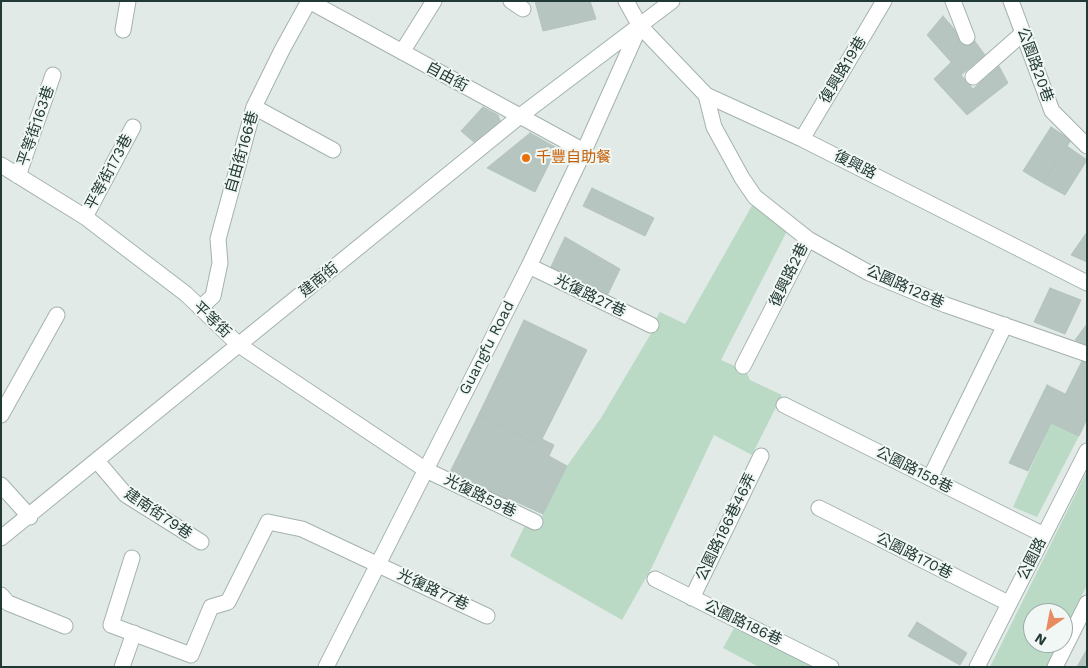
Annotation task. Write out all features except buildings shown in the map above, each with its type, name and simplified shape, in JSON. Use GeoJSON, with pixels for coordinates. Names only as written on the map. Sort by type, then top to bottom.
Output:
{"type":"FeatureCollection","features":[{"type":"Feature","properties":{"kind":"street"},"geometry":{"type":"LineString","coordinates":[[123,30],[128,1]]}},
{"type":"Feature","properties":{"kind":"street","name":"自由街"},"geometry":{"type":"LineString","coordinates":[[309,1],[584,151]]}},
{"type":"Feature","properties":{"kind":"street","name":"自由街166巷"},"geometry":{"type":"LineString","coordinates":[[200,308],[213,296],[220,263],[218,239],[254,107],[309,1]]}},
{"type":"Feature","properties":{"kind":"street"},"geometry":{"type":"LineString","coordinates":[[402,52],[434,1]]}},
{"type":"Feature","properties":{"kind":"street","name":"復興路"},"geometry":{"type":"LineString","coordinates":[[626,1],[640,26],[706,95],[802,139],[1087,283]]}},
{"type":"Feature","properties":{"kind":"street","name":"建南街"},"geometry":{"type":"LineString","coordinates":[[1,538],[30,517],[520,116],[672,1]]}},
{"type":"Feature","properties":{"kind":"street","name":"復興路19巷"},"geometry":{"type":"LineString","coordinates":[[802,139],[884,1]]}},
{"type":"Feature","properties":{"kind":"street"},"geometry":{"type":"LineString","coordinates":[[953,1],[967,38]]}},
{"type":"Feature","properties":{"kind":"street","name":"公園路20巷"},"geometry":{"type":"LineString","coordinates":[[1011,1],[1052,111],[1087,146]]}},
{"type":"Feature","properties":{"kind":"street","name":"Guangfu Road"},"geometry":{"type":"LineString","coordinates":[[326,667],[529,266],[584,151],[640,26]]}},
{"type":"Feature","properties":{"kind":"street"},"geometry":{"type":"LineString","coordinates":[[973,77],[1023,33]]}},
{"type":"Feature","properties":{"kind":"street","name":"平等街163巷"},"geometry":{"type":"LineString","coordinates":[[18,176],[53,75]]}},
{"type":"Feature","properties":{"kind":"street","name":"復興路2巷"},"geometry":{"type":"LineString","coordinates":[[706,95],[714,127],[742,178],[756,196],[808,239],[743,366]]}},
{"type":"Feature","properties":{"kind":"street"},"geometry":{"type":"LineString","coordinates":[[254,107],[333,150]]}},
{"type":"Feature","properties":{"kind":"street","name":"平等街173巷"},"geometry":{"type":"LineString","coordinates":[[85,217],[133,127]]}},
{"type":"Feature","properties":{"kind":"street","name":"平等街"},"geometry":{"type":"LineString","coordinates":[[1,165],[85,217],[186,294],[239,345],[426,470]]}},
{"type":"Feature","properties":{"kind":"street","name":"公園路128巷"},"geometry":{"type":"LineString","coordinates":[[808,239],[869,273],[946,305],[1087,354]]}},
{"type":"Feature","properties":{"kind":"street","name":"光復路27巷"},"geometry":{"type":"LineString","coordinates":[[529,266],[651,325]]}},
{"type":"Feature","properties":{"kind":"street"},"geometry":{"type":"LineString","coordinates":[[1,415],[57,315]]}},
{"type":"Feature","properties":{"kind":"street"},"geometry":{"type":"LineString","coordinates":[[930,478],[1005,325]]}},
{"type":"Feature","properties":{"kind":"street","name":"公園路158巷"},"geometry":{"type":"LineString","coordinates":[[784,405],[1044,535]]}},
{"type":"Feature","properties":{"kind":"street","name":"公園路"},"geometry":{"type":"LineString","coordinates":[[977,667],[1087,451]]}},
{"type":"Feature","properties":{"kind":"street","name":"公園路186巷46弄"},"geometry":{"type":"LineString","coordinates":[[692,598],[760,456]]}},
{"type":"Feature","properties":{"kind":"street","name":"建南街79巷"},"geometry":{"type":"LineString","coordinates":[[97,461],[126,494],[201,542]]}},
{"type":"Feature","properties":{"kind":"street","name":"光復路59巷"},"geometry":{"type":"LineString","coordinates":[[426,470],[535,522]]}},
{"type":"Feature","properties":{"kind":"street"},"geometry":{"type":"LineString","coordinates":[[1,485],[30,517]]}},
{"type":"Feature","properties":{"kind":"street","name":"公園路170巷"},"geometry":{"type":"LineString","coordinates":[[819,508],[1008,603]]}},
{"type":"Feature","properties":{"kind":"street","name":"光復路77巷"},"geometry":{"type":"LineString","coordinates":[[134,634],[191,654],[211,606],[228,602],[268,522],[302,529],[487,616]]}},
{"type":"Feature","properties":{"kind":"street"},"geometry":{"type":"LineString","coordinates":[[122,667],[134,634],[111,625],[132,558]]}},
{"type":"Feature","properties":{"kind":"street","name":"公園路186巷"},"geometry":{"type":"LineString","coordinates":[[655,579],[831,667]]}},
{"type":"Feature","properties":{"kind":"street"},"geometry":{"type":"LineString","coordinates":[[1,595],[8,603],[65,626]]}},
{"type":"Feature","properties":{"kind":"street"},"geometry":{"type":"LineString","coordinates":[[1055,667],[1087,603]]}},
{"type":"Feature","properties":{"kind":"green space"},"geometry":{"type":"Polygon","coordinates":[[[754,202],[787,231],[721,360],[746,371],[750,380],[782,395],[752,455],[714,435],[652,567],[622,620],[510,556],[526,523],[536,528],[567,466],[601,418],[653,330],[654,322],[660,312],[685,324],[754,202]]]}},
{"type":"Feature","properties":{"kind":"green space"},"geometry":{"type":"Polygon","coordinates":[[[1051,423],[1079,436],[1037,517],[1013,507],[1051,423]]]}},
{"type":"Feature","properties":{"kind":"green space"},"geometry":{"type":"Polygon","coordinates":[[[1087,471],[1087,585],[1073,613],[1073,603],[1023,603],[1023,653],[1053,653],[1046,667],[990,667],[1087,471]]]}},
{"type":"Feature","properties":{"kind":"green space"},"geometry":{"type":"Polygon","coordinates":[[[734,628],[810,664],[807,667],[759,667],[723,648],[734,628]]]}},
{"type":"Feature","properties":{"kind":"place","name":"千豐自助餐"},"geometry":{"type":"Point","coordinates":[526,158]}}]}
